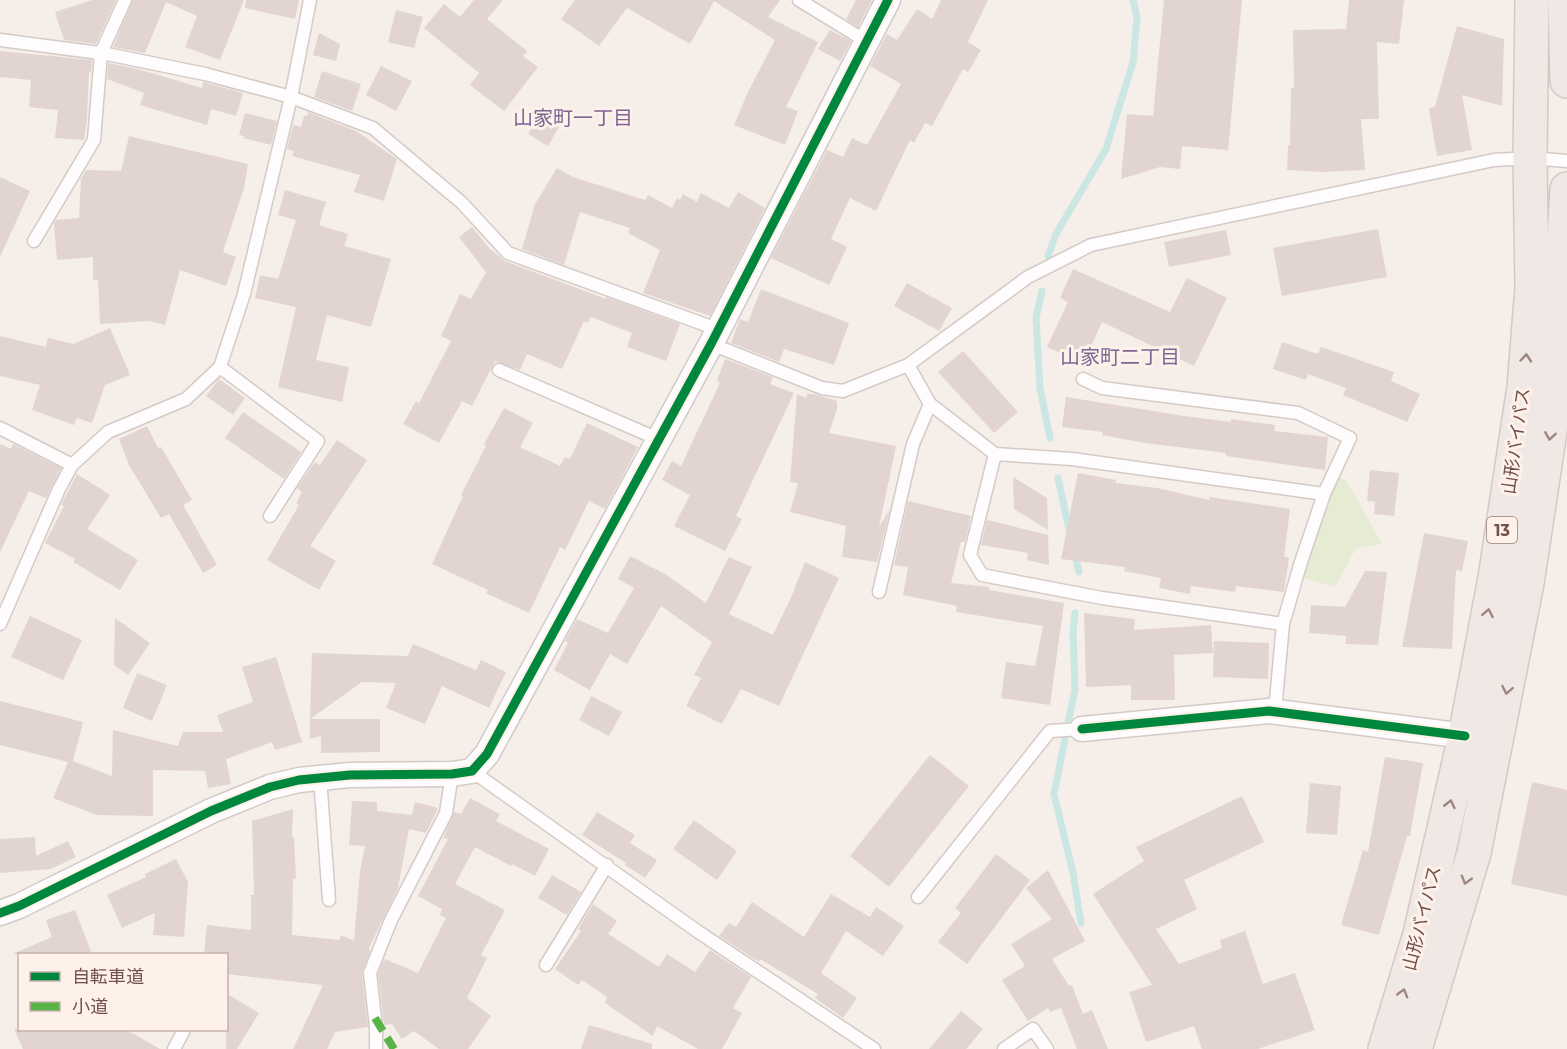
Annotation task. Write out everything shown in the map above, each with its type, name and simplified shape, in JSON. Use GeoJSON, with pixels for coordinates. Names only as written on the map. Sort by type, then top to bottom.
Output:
{"type":"FeatureCollection","features":[{"type":"Feature","properties":{"kind":"highway","name":"山形バイパス"},"geometry":{"type":"LineString","coordinates":[[1386,1049],[1420,934],[1465,736],[1495,578],[1524,387],[1532,288],[1530,158],[1532,0]]}},
{"type":"Feature","properties":{"kind":"highway"},"geometry":{"type":"LineString","coordinates":[[1565,0],[1567,81]]}},
{"type":"Feature","properties":{"kind":"highway","name":"山形バイパス"},"geometry":{"type":"LineString","coordinates":[[1415,1049],[1474,853],[1527,583],[1554,405],[1567,189]]}},
{"type":"Feature","properties":{"kind":"street"},"geometry":{"type":"LineString","coordinates":[[0,913],[19,906],[211,811],[270,787],[320,777],[462,772],[487,754],[714,337],[888,0]]}},
{"type":"Feature","properties":{"kind":"street"},"geometry":{"type":"LineString","coordinates":[[1082,729],[1275,711],[1465,736]]}},
{"type":"Feature","properties":{"kind":"lane"},"geometry":{"type":"LineString","coordinates":[[34,241],[94,140],[101,53],[125,0]]}},
{"type":"Feature","properties":{"kind":"lane"},"geometry":{"type":"LineString","coordinates":[[0,624],[59,489],[72,465],[108,432],[186,399],[220,367],[244,294],[291,97],[310,0]]}},
{"type":"Feature","properties":{"kind":"lane"},"geometry":{"type":"LineString","coordinates":[[800,0],[866,41]]}},
{"type":"Feature","properties":{"kind":"lane"},"geometry":{"type":"LineString","coordinates":[[0,40],[101,53],[205,74],[291,97],[374,128],[462,203],[508,253],[714,337],[822,388],[843,391],[908,365],[1028,277],[1091,245],[1494,160],[1530,158],[1567,161]]}},
{"type":"Feature","properties":{"kind":"lane"},"geometry":{"type":"LineString","coordinates":[[908,365],[930,404],[995,454],[1072,459],[1324,494]]}},
{"type":"Feature","properties":{"kind":"lane"},"geometry":{"type":"LineString","coordinates":[[220,367],[318,441],[270,516]]}},
{"type":"Feature","properties":{"kind":"lane"},"geometry":{"type":"LineString","coordinates":[[500,370],[658,439]]}},
{"type":"Feature","properties":{"kind":"lane"},"geometry":{"type":"LineString","coordinates":[[1083,379],[1102,388],[1298,413],[1350,438],[1324,494],[1283,624],[1275,711]]}},
{"type":"Feature","properties":{"kind":"lane"},"geometry":{"type":"LineString","coordinates":[[879,592],[913,444],[930,404]]}},
{"type":"Feature","properties":{"kind":"lane"},"geometry":{"type":"LineString","coordinates":[[0,428],[72,465]]}},
{"type":"Feature","properties":{"kind":"lane"},"geometry":{"type":"LineString","coordinates":[[995,454],[970,555],[982,574],[1102,598],[1283,624]]}},
{"type":"Feature","properties":{"kind":"lane"},"geometry":{"type":"LineString","coordinates":[[918,897],[1050,732],[1082,729]]}},
{"type":"Feature","properties":{"kind":"lane"},"geometry":{"type":"LineString","coordinates":[[376,1049],[370,973],[391,920],[446,813],[462,772],[607,865],[697,931],[874,1049]]}},
{"type":"Feature","properties":{"kind":"lane"},"geometry":{"type":"LineString","coordinates":[[320,777],[329,900]]}},
{"type":"Feature","properties":{"kind":"lane"},"geometry":{"type":"LineString","coordinates":[[546,965],[607,865]]}},
{"type":"Feature","properties":{"kind":"lane"},"geometry":{"type":"LineString","coordinates":[[1004,1049],[1033,1029],[1047,1049]]}},
{"type":"Feature","properties":{"kind":"lane"},"geometry":{"type":"LineString","coordinates":[[174,1049],[183,1031]]}},
{"type":"Feature","properties":{"kind":"green space"},"geometry":{"type":"Polygon","coordinates":[[[1333,476],[1346,480],[1382,544],[1356,548],[1335,587],[1297,576],[1333,476]]]}},
{"type":"Feature","properties":{"kind":"building"},"geometry":{"type":"Polygon","coordinates":[[[92,0],[116,0],[96,44],[64,40],[55,12],[92,0]]]}},
{"type":"Feature","properties":{"kind":"building"},"geometry":{"type":"Polygon","coordinates":[[[133,0],[244,0],[220,60],[185,47],[197,16],[166,2],[145,53],[113,47],[133,0]]]}},
{"type":"Feature","properties":{"kind":"building"},"geometry":{"type":"Polygon","coordinates":[[[246,0],[299,0],[295,19],[245,8],[246,0]]]}},
{"type":"Feature","properties":{"kind":"building"},"geometry":{"type":"Polygon","coordinates":[[[474,0],[503,0],[487,19],[527,51],[523,56],[538,67],[504,111],[470,85],[479,73],[424,28],[444,4],[460,17],[474,0]]]}},
{"type":"Feature","properties":{"kind":"building"},"geometry":{"type":"Polygon","coordinates":[[[575,0],[780,0],[768,17],[818,42],[786,107],[798,111],[785,145],[734,125],[775,40],[714,1],[690,44],[627,8],[599,46],[561,19],[575,0]]]}},
{"type":"Feature","properties":{"kind":"building"},"geometry":{"type":"Polygon","coordinates":[[[856,0],[872,0],[858,27],[846,19],[856,0]]]}},
{"type":"Feature","properties":{"kind":"building"},"geometry":{"type":"Polygon","coordinates":[[[941,0],[988,0],[968,42],[981,50],[968,72],[963,69],[932,126],[925,123],[914,143],[910,140],[876,211],[850,198],[831,239],[847,247],[829,285],[771,258],[827,150],[843,157],[852,138],[867,145],[901,84],[870,66],[887,34],[897,40],[917,9],[932,19],[941,0]]]}},
{"type":"Feature","properties":{"kind":"building"},"geometry":{"type":"Polygon","coordinates":[[[1164,0],[1242,0],[1228,150],[1182,146],[1180,169],[1160,167],[1121,179],[1127,114],[1153,116],[1164,0]]]}},
{"type":"Feature","properties":{"kind":"building"},"geometry":{"type":"Polygon","coordinates":[[[1349,0],[1404,0],[1399,44],[1377,42],[1379,119],[1361,119],[1365,170],[1322,172],[1287,170],[1291,88],[1294,88],[1293,30],[1346,29],[1349,0]]]}},
{"type":"Feature","properties":{"kind":"building"},"geometry":{"type":"Polygon","coordinates":[[[396,10],[423,17],[414,48],[388,42],[396,10]]]}},
{"type":"Feature","properties":{"kind":"building"},"geometry":{"type":"Polygon","coordinates":[[[1457,26],[1504,39],[1502,106],[1462,95],[1472,150],[1437,156],[1429,108],[1435,107],[1457,26]]]}},
{"type":"Feature","properties":{"kind":"building"},"geometry":{"type":"Polygon","coordinates":[[[830,30],[851,41],[840,61],[818,49],[830,30]]]}},
{"type":"Feature","properties":{"kind":"building"},"geometry":{"type":"Polygon","coordinates":[[[319,33],[340,44],[336,61],[313,55],[319,33]]]}},
{"type":"Feature","properties":{"kind":"building"},"geometry":{"type":"Polygon","coordinates":[[[0,51],[92,60],[84,140],[55,138],[58,110],[29,107],[31,80],[0,77],[0,51]]]}},
{"type":"Feature","properties":{"kind":"building"},"geometry":{"type":"Polygon","coordinates":[[[108,63],[138,69],[202,88],[203,82],[243,93],[236,116],[211,109],[207,125],[140,105],[144,93],[107,79],[108,63]]]}},
{"type":"Feature","properties":{"kind":"building"},"geometry":{"type":"Polygon","coordinates":[[[381,66],[412,81],[396,111],[366,95],[381,66]]]}},
{"type":"Feature","properties":{"kind":"building"},"geometry":{"type":"Polygon","coordinates":[[[322,71],[361,84],[352,111],[314,97],[322,71]]]}},
{"type":"Feature","properties":{"kind":"building"},"geometry":{"type":"Polygon","coordinates":[[[308,112],[356,131],[397,159],[384,201],[354,192],[360,175],[292,156],[294,151],[287,149],[293,125],[301,127],[304,116],[307,116],[308,112]]]}},
{"type":"Feature","properties":{"kind":"building"},"geometry":{"type":"Polygon","coordinates":[[[245,113],[277,121],[271,145],[239,135],[245,113]]]}},
{"type":"Feature","properties":{"kind":"building"},"geometry":{"type":"Polygon","coordinates":[[[539,115],[559,127],[548,146],[528,134],[539,115]]]}},
{"type":"Feature","properties":{"kind":"building"},"geometry":{"type":"Polygon","coordinates":[[[129,136],[248,164],[244,188],[223,252],[236,257],[226,286],[180,270],[165,325],[149,321],[100,324],[98,280],[93,280],[93,257],[57,260],[54,224],[56,220],[79,218],[81,179],[86,170],[121,171],[129,136]]]}},
{"type":"Feature","properties":{"kind":"building"},"geometry":{"type":"Polygon","coordinates":[[[557,168],[573,177],[645,200],[648,195],[672,208],[677,198],[680,200],[683,194],[697,202],[701,193],[729,208],[738,192],[765,208],[710,316],[643,293],[660,250],[628,233],[630,228],[580,212],[564,265],[522,249],[535,204],[557,168]]]}},
{"type":"Feature","properties":{"kind":"building"},"geometry":{"type":"Polygon","coordinates":[[[0,177],[30,191],[0,257],[0,177]]]}},
{"type":"Feature","properties":{"kind":"building"},"geometry":{"type":"Polygon","coordinates":[[[285,190],[326,202],[319,225],[348,234],[344,246],[391,259],[371,327],[327,315],[316,360],[349,367],[342,402],[278,387],[296,307],[255,298],[260,275],[278,279],[296,220],[278,215],[285,190]]]}},
{"type":"Feature","properties":{"kind":"building"},"geometry":{"type":"Polygon","coordinates":[[[472,227],[489,248],[505,261],[680,324],[666,361],[627,347],[632,333],[591,317],[588,323],[584,321],[562,369],[527,354],[520,370],[495,361],[472,406],[462,401],[439,443],[403,424],[416,401],[419,403],[451,341],[441,336],[460,294],[471,299],[486,272],[459,237],[472,227]]]}},
{"type":"Feature","properties":{"kind":"building"},"geometry":{"type":"Polygon","coordinates":[[[1378,229],[1387,277],[1282,296],[1273,248],[1378,229]]]}},
{"type":"Feature","properties":{"kind":"building"},"geometry":{"type":"Polygon","coordinates":[[[1226,230],[1231,255],[1169,267],[1164,242],[1226,230]]]}},
{"type":"Feature","properties":{"kind":"building"},"geometry":{"type":"Polygon","coordinates":[[[1073,269],[1170,312],[1187,278],[1227,298],[1194,366],[1102,322],[1083,364],[1047,347],[1068,302],[1060,298],[1073,269]]]}},
{"type":"Feature","properties":{"kind":"building"},"geometry":{"type":"Polygon","coordinates":[[[907,283],[952,308],[939,331],[894,306],[907,283]]]}},
{"type":"Feature","properties":{"kind":"building"},"geometry":{"type":"Polygon","coordinates":[[[761,289],[849,323],[834,365],[784,349],[779,362],[731,343],[740,319],[748,322],[761,289]]]}},
{"type":"Feature","properties":{"kind":"building"},"geometry":{"type":"Polygon","coordinates":[[[110,328],[130,375],[105,385],[92,423],[77,418],[74,425],[32,410],[40,385],[0,376],[0,336],[46,347],[48,338],[74,344],[110,328]]]}},
{"type":"Feature","properties":{"kind":"building"},"geometry":{"type":"Polygon","coordinates":[[[1282,342],[1318,354],[1321,347],[1394,372],[1391,381],[1420,394],[1407,422],[1343,395],[1346,388],[1308,374],[1306,380],[1273,369],[1282,342]]]}},
{"type":"Feature","properties":{"kind":"building"},"geometry":{"type":"Polygon","coordinates":[[[963,351],[1018,412],[994,433],[938,372],[963,351]]]}},
{"type":"Feature","properties":{"kind":"building"},"geometry":{"type":"Polygon","coordinates":[[[725,359],[773,377],[770,384],[794,393],[736,516],[742,519],[725,551],[674,526],[690,495],[662,480],[672,461],[681,466],[720,383],[717,381],[725,359]]]}},
{"type":"Feature","properties":{"kind":"building"},"geometry":{"type":"Polygon","coordinates":[[[219,379],[245,398],[233,415],[206,396],[219,379]]]}},
{"type":"Feature","properties":{"kind":"building"},"geometry":{"type":"Polygon","coordinates":[[[797,394],[806,398],[807,394],[814,394],[837,401],[837,409],[829,433],[896,446],[879,527],[890,509],[877,562],[842,557],[846,526],[790,512],[798,483],[790,482],[797,394]]]}},
{"type":"Feature","properties":{"kind":"building"},"geometry":{"type":"Polygon","coordinates":[[[1066,397],[1184,416],[1275,425],[1274,431],[1328,437],[1325,470],[1226,456],[1226,453],[1145,443],[1102,435],[1103,432],[1062,427],[1066,397]]]}},
{"type":"Feature","properties":{"kind":"building"},"geometry":{"type":"Polygon","coordinates":[[[504,408],[533,423],[520,447],[560,466],[565,457],[570,459],[587,423],[638,447],[605,509],[589,501],[565,550],[560,547],[529,613],[486,593],[488,590],[432,564],[463,496],[461,495],[486,446],[484,444],[504,408]]]}},
{"type":"Feature","properties":{"kind":"building"},"geometry":{"type":"Polygon","coordinates":[[[243,412],[301,452],[284,479],[225,438],[243,412]]]}},
{"type":"Feature","properties":{"kind":"building"},"geometry":{"type":"Polygon","coordinates":[[[147,426],[158,448],[161,447],[192,500],[183,505],[217,565],[203,573],[169,514],[161,518],[129,465],[119,439],[147,426]]]}},
{"type":"Feature","properties":{"kind":"building"},"geometry":{"type":"Polygon","coordinates":[[[337,440],[367,460],[310,546],[336,561],[319,590],[267,560],[299,505],[296,503],[302,492],[297,488],[315,462],[320,465],[337,440]]]}},
{"type":"Feature","properties":{"kind":"building"},"geometry":{"type":"Polygon","coordinates":[[[0,444],[11,449],[13,444],[61,468],[46,498],[29,491],[0,552],[0,444]]]}},
{"type":"Feature","properties":{"kind":"building"},"geometry":{"type":"Polygon","coordinates":[[[1370,470],[1399,473],[1394,516],[1374,514],[1375,502],[1367,501],[1370,470]]]}},
{"type":"Feature","properties":{"kind":"building"},"geometry":{"type":"Polygon","coordinates":[[[1078,473],[1116,480],[1115,483],[1157,488],[1209,500],[1210,497],[1290,509],[1284,557],[1289,557],[1284,592],[1236,586],[1235,592],[1191,586],[1190,594],[1159,588],[1161,578],[1124,571],[1125,567],[1061,559],[1078,473]]]}},
{"type":"Feature","properties":{"kind":"building"},"geometry":{"type":"Polygon","coordinates":[[[77,474],[110,495],[87,529],[138,560],[120,590],[73,562],[75,559],[45,543],[77,474]]]}},
{"type":"Feature","properties":{"kind":"building"},"geometry":{"type":"Polygon","coordinates":[[[1013,477],[1047,498],[1048,530],[1014,509],[1013,477]]]}},
{"type":"Feature","properties":{"kind":"building"},"geometry":{"type":"Polygon","coordinates":[[[908,501],[971,516],[965,542],[961,542],[951,583],[989,587],[989,590],[1064,603],[1050,705],[1001,698],[1006,662],[1035,666],[1043,626],[956,612],[957,606],[903,595],[908,567],[894,565],[908,501]]]}},
{"type":"Feature","properties":{"kind":"building"},"geometry":{"type":"Polygon","coordinates":[[[987,520],[1048,535],[1049,565],[1027,560],[1028,553],[981,545],[987,520]]]}},
{"type":"Feature","properties":{"kind":"building"},"geometry":{"type":"Polygon","coordinates":[[[1424,533],[1468,541],[1462,571],[1456,570],[1452,649],[1402,647],[1424,533]]]}},
{"type":"Feature","properties":{"kind":"building"},"geometry":{"type":"Polygon","coordinates":[[[630,556],[665,574],[706,603],[729,557],[752,567],[729,614],[773,635],[805,562],[839,578],[779,706],[741,689],[722,724],[686,706],[701,678],[694,675],[712,642],[661,606],[627,664],[610,654],[590,690],[554,670],[568,643],[565,641],[577,619],[608,633],[634,588],[618,579],[630,556]]]}},
{"type":"Feature","properties":{"kind":"building"},"geometry":{"type":"Polygon","coordinates":[[[1365,571],[1387,572],[1378,645],[1346,644],[1346,636],[1309,633],[1311,605],[1345,607],[1365,571]]]}},
{"type":"Feature","properties":{"kind":"building"},"geometry":{"type":"Polygon","coordinates":[[[1084,613],[1135,619],[1134,630],[1211,625],[1213,653],[1174,655],[1175,700],[1131,700],[1131,685],[1086,687],[1084,613]]]}},
{"type":"Feature","properties":{"kind":"building"},"geometry":{"type":"Polygon","coordinates":[[[30,616],[82,640],[63,680],[11,657],[30,616]]]}},
{"type":"Feature","properties":{"kind":"building"},"geometry":{"type":"Polygon","coordinates":[[[115,618],[150,643],[128,675],[114,665],[115,618]]]}},
{"type":"Feature","properties":{"kind":"building"},"geometry":{"type":"Polygon","coordinates":[[[1214,641],[1269,643],[1268,679],[1213,677],[1214,641]]]}},
{"type":"Feature","properties":{"kind":"building"},"geometry":{"type":"Polygon","coordinates":[[[413,644],[476,670],[481,660],[506,672],[489,708],[442,686],[425,724],[386,708],[396,683],[362,682],[310,719],[312,653],[408,656],[413,644]]]}},
{"type":"Feature","properties":{"kind":"building"},"geometry":{"type":"Polygon","coordinates":[[[276,657],[302,742],[275,750],[272,742],[226,759],[231,784],[208,788],[205,771],[153,770],[153,816],[97,815],[53,798],[68,762],[0,745],[0,701],[83,722],[73,761],[112,776],[113,730],[178,746],[183,732],[223,732],[217,715],[253,702],[242,667],[276,657]]]}},
{"type":"Feature","properties":{"kind":"building"},"geometry":{"type":"Polygon","coordinates":[[[137,673],[167,685],[152,721],[123,708],[137,673]]]}},
{"type":"Feature","properties":{"kind":"building"},"geometry":{"type":"Polygon","coordinates":[[[591,696],[622,712],[609,736],[579,720],[591,696]]]}},
{"type":"Feature","properties":{"kind":"building"},"geometry":{"type":"Polygon","coordinates":[[[310,719],[380,719],[380,752],[321,753],[321,736],[310,739],[310,719]]]}},
{"type":"Feature","properties":{"kind":"building"},"geometry":{"type":"Polygon","coordinates":[[[930,755],[969,786],[889,887],[850,856],[930,755]]]}},
{"type":"Feature","properties":{"kind":"building"},"geometry":{"type":"Polygon","coordinates":[[[1385,757],[1423,763],[1410,836],[1407,836],[1379,935],[1341,925],[1363,850],[1368,852],[1385,757]]]}},
{"type":"Feature","properties":{"kind":"building"},"geometry":{"type":"Polygon","coordinates":[[[1532,782],[1567,790],[1567,896],[1511,884],[1532,782]]]}},
{"type":"Feature","properties":{"kind":"building"},"geometry":{"type":"Polygon","coordinates":[[[1310,783],[1341,786],[1337,835],[1306,833],[1310,783]]]}},
{"type":"Feature","properties":{"kind":"building"},"geometry":{"type":"Polygon","coordinates":[[[1242,796],[1264,842],[1184,880],[1197,909],[1156,929],[1179,964],[1222,948],[1220,940],[1245,931],[1263,984],[1295,973],[1315,1030],[1258,1049],[1202,1049],[1194,1026],[1146,1042],[1129,992],[1152,985],[1093,894],[1144,861],[1136,847],[1242,796]]]}},
{"type":"Feature","properties":{"kind":"building"},"geometry":{"type":"Polygon","coordinates":[[[470,798],[500,814],[496,821],[549,849],[535,876],[475,847],[455,884],[505,910],[481,955],[487,958],[467,998],[491,1016],[468,1049],[439,1049],[414,1031],[402,1039],[392,1024],[384,1025],[378,974],[384,959],[384,962],[385,959],[418,973],[446,918],[440,915],[442,909],[418,896],[448,839],[443,838],[454,812],[461,814],[470,798]]]}},
{"type":"Feature","properties":{"kind":"building"},"geometry":{"type":"Polygon","coordinates":[[[352,801],[377,802],[377,811],[412,815],[415,802],[438,808],[426,833],[409,829],[398,888],[369,948],[370,952],[362,973],[368,1027],[335,1032],[327,1049],[293,1049],[323,985],[228,974],[228,953],[204,953],[207,925],[251,930],[251,895],[254,895],[252,821],[293,809],[292,837],[294,837],[296,878],[293,879],[292,935],[339,940],[341,935],[354,941],[360,871],[365,846],[349,845],[352,801]]]}},
{"type":"Feature","properties":{"kind":"building"},"geometry":{"type":"Polygon","coordinates":[[[597,812],[635,835],[630,843],[657,860],[645,878],[582,835],[597,812]]]}},
{"type":"Feature","properties":{"kind":"building"},"geometry":{"type":"Polygon","coordinates":[[[694,820],[737,851],[717,880],[673,849],[694,820]]]}},
{"type":"Feature","properties":{"kind":"building"},"geometry":{"type":"Polygon","coordinates":[[[35,837],[36,856],[68,841],[76,857],[51,869],[0,873],[0,839],[35,837]]]}},
{"type":"Feature","properties":{"kind":"building"},"geometry":{"type":"Polygon","coordinates":[[[996,854],[1030,880],[967,964],[938,942],[961,913],[955,908],[996,854]]]}},
{"type":"Feature","properties":{"kind":"building"},"geometry":{"type":"Polygon","coordinates":[[[176,859],[188,882],[184,937],[153,935],[155,913],[122,928],[107,895],[146,877],[145,874],[176,859]]]}},
{"type":"Feature","properties":{"kind":"building"},"geometry":{"type":"Polygon","coordinates":[[[1048,870],[1085,941],[1052,959],[1069,986],[1072,985],[1083,1014],[1092,1010],[1108,1049],[1077,1049],[1061,1008],[1050,1012],[1048,1008],[1028,1021],[1002,980],[1025,966],[1011,944],[1052,919],[1026,888],[1048,870]]]}},
{"type":"Feature","properties":{"kind":"building"},"geometry":{"type":"Polygon","coordinates":[[[552,875],[581,892],[567,915],[538,898],[552,875]]]}},
{"type":"Feature","properties":{"kind":"building"},"geometry":{"type":"Polygon","coordinates":[[[831,894],[870,917],[876,907],[904,926],[883,956],[846,931],[821,973],[857,998],[843,1018],[815,998],[818,994],[760,959],[759,962],[719,936],[729,923],[736,927],[752,902],[804,937],[831,894]]]}},
{"type":"Feature","properties":{"kind":"building"},"geometry":{"type":"Polygon","coordinates":[[[593,904],[617,921],[608,934],[659,967],[667,954],[695,972],[710,950],[751,977],[733,1008],[742,1013],[722,1049],[698,1049],[657,1026],[653,1036],[605,1003],[607,997],[582,980],[578,985],[555,969],[581,931],[578,929],[593,904]]]}},
{"type":"Feature","properties":{"kind":"building"},"geometry":{"type":"Polygon","coordinates":[[[75,910],[92,953],[12,954],[52,937],[46,920],[75,910]]]}},
{"type":"Feature","properties":{"kind":"building"},"geometry":{"type":"Polygon","coordinates":[[[228,994],[259,1013],[237,1049],[226,1049],[228,994]]]}},
{"type":"Feature","properties":{"kind":"building"},"geometry":{"type":"Polygon","coordinates":[[[961,1011],[983,1029],[966,1049],[929,1049],[961,1011]]]}},
{"type":"Feature","properties":{"kind":"building"},"geometry":{"type":"Polygon","coordinates":[[[589,1025],[652,1044],[652,1049],[581,1049],[589,1025]]]}},
{"type":"Feature","properties":{"kind":"building"},"geometry":{"type":"Polygon","coordinates":[[[14,1029],[18,1031],[128,1031],[160,1049],[23,1049],[14,1029]]]}},
{"type":"Feature","properties":{"kind":"waterway"},"geometry":{"type":"LineString","coordinates":[[1048,256],[1056,234],[1106,149],[1133,62],[1137,18],[1133,0]]}},
{"type":"Feature","properties":{"kind":"waterway"},"geometry":{"type":"LineString","coordinates":[[1042,291],[1036,318],[1040,388],[1050,438]]}},
{"type":"Feature","properties":{"kind":"waterway"},"geometry":{"type":"LineString","coordinates":[[1058,478],[1070,534]]}},
{"type":"Feature","properties":{"kind":"waterway"},"geometry":{"type":"LineString","coordinates":[[1075,554],[1079,572]]}},
{"type":"Feature","properties":{"kind":"waterway"},"geometry":{"type":"LineString","coordinates":[[1075,613],[1073,631],[1075,689],[1054,794],[1073,873],[1081,923]]}},
{"type":"Feature","properties":{"kind":"marked path"},"geometry":{"type":"LineString","coordinates":[[375,1018],[394,1049]]}},
{"type":"Feature","properties":{"kind":"cycle path"},"geometry":{"type":"LineString","coordinates":[[0,913],[19,906],[211,811],[270,787],[299,780],[350,775],[452,774],[472,771],[487,754],[711,344],[888,0]]}},
{"type":"Feature","properties":{"kind":"cycle path"},"geometry":{"type":"LineString","coordinates":[[1082,729],[1269,711],[1465,736]]}},
{"type":"Feature","properties":{"kind":"district","name":"山家町一丁目"},"geometry":{"type":"Point","coordinates":[573,118]}},
{"type":"Feature","properties":{"kind":"district","name":"山家町二丁目"},"geometry":{"type":"Point","coordinates":[1120,357]}}]}
